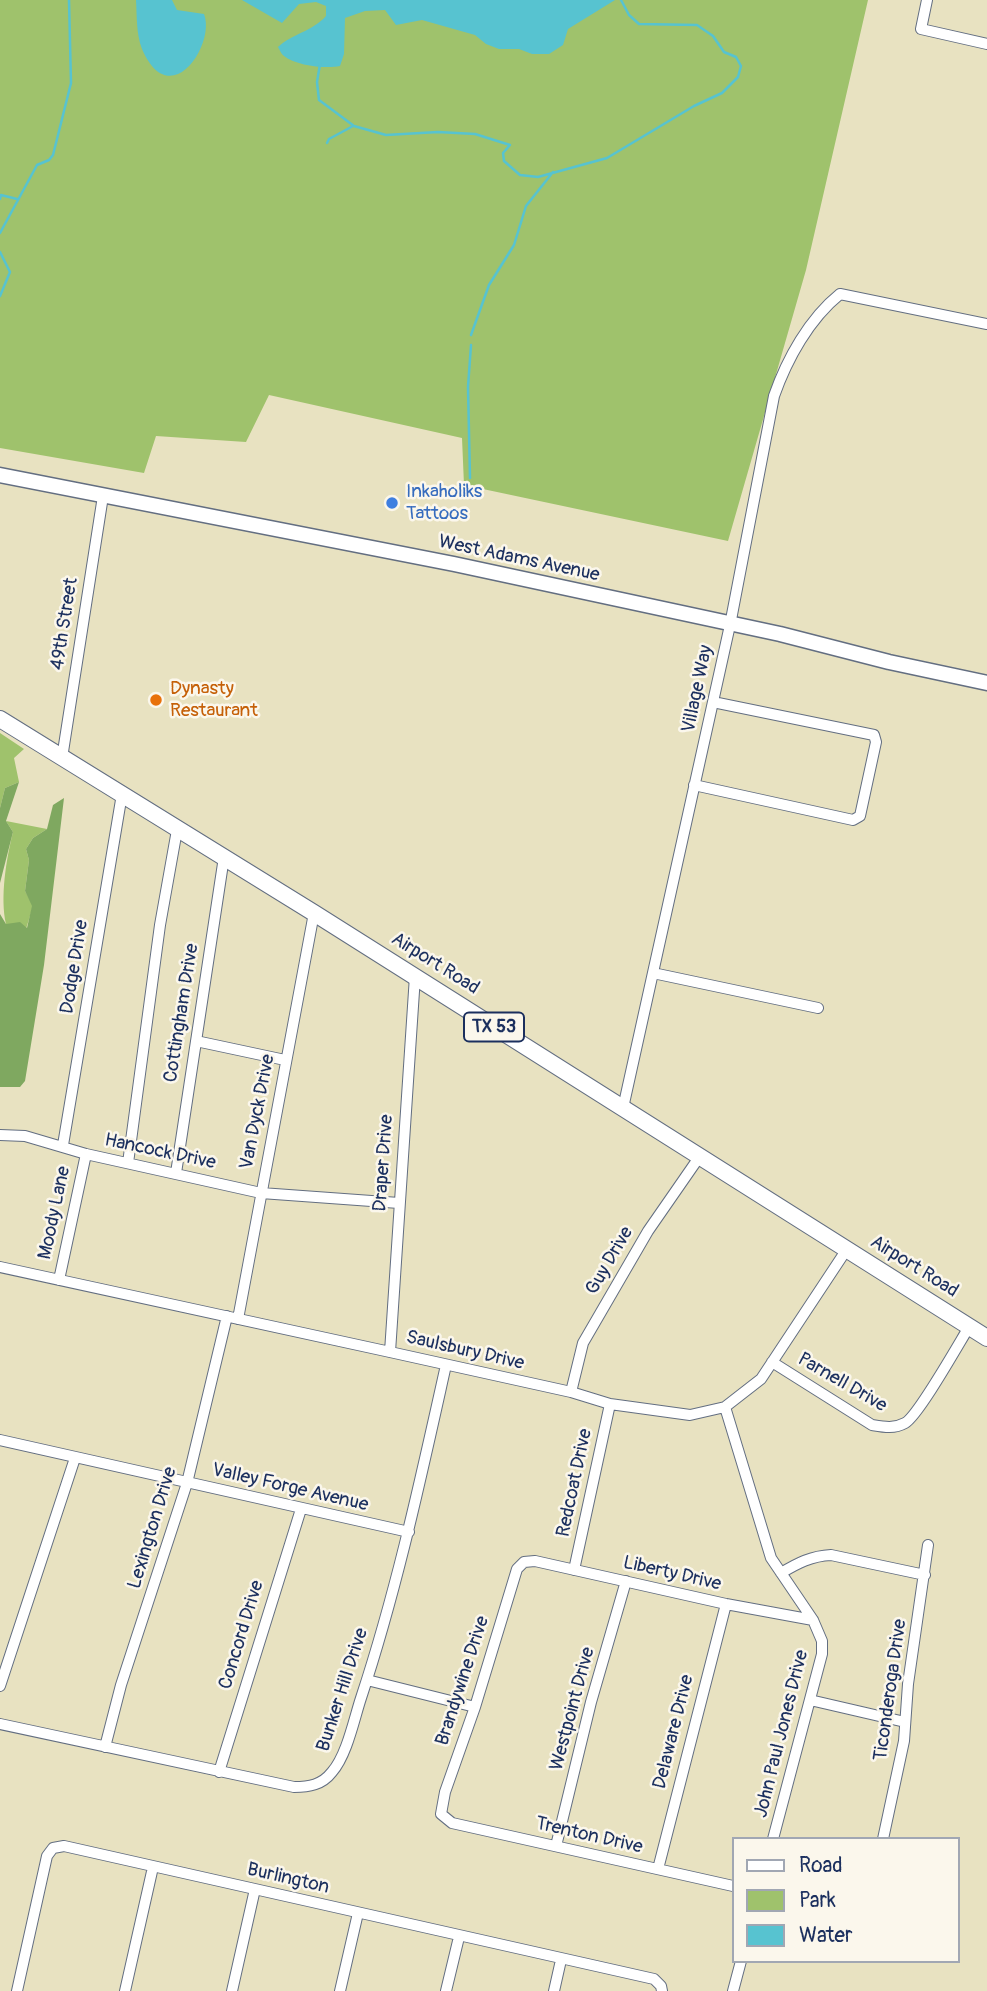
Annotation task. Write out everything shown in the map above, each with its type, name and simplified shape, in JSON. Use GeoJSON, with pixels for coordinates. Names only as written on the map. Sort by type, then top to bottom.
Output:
{"type":"FeatureCollection","features":[{"type":"Feature","properties":{"kind":"main road","name":"West Adams Avenue"},"geometry":{"type":"LineString","coordinates":[[0,475],[446,562],[987,683]]}},
{"type":"Feature","properties":{"kind":"main road","name":"Airport Road"},"geometry":{"type":"LineString","coordinates":[[0,719],[415,976],[987,1338]]}},
{"type":"Feature","properties":{"kind":"street"},"geometry":{"type":"LineString","coordinates":[[927,0],[920,29],[987,44]]}},
{"type":"Feature","properties":{"kind":"street","name":"Village Way"},"geometry":{"type":"LineString","coordinates":[[623,1108],[730,625],[777,387],[784,368],[823,308],[840,294],[987,324]]}},
{"type":"Feature","properties":{"kind":"street","name":"49th Street"},"geometry":{"type":"LineString","coordinates":[[62,758],[103,496]]}},
{"type":"Feature","properties":{"kind":"street"},"geometry":{"type":"LineString","coordinates":[[694,785],[853,820],[860,816],[863,804],[876,742],[874,735],[713,702]]}},
{"type":"Feature","properties":{"kind":"street","name":"Dodge Drive"},"geometry":{"type":"LineString","coordinates":[[63,1145],[122,794]]}},
{"type":"Feature","properties":{"kind":"street"},"geometry":{"type":"LineString","coordinates":[[128,1163],[160,925],[177,830]]}},
{"type":"Feature","properties":{"kind":"street","name":"Cottingham Drive"},"geometry":{"type":"LineString","coordinates":[[176,1173],[224,857]]}},
{"type":"Feature","properties":{"kind":"street","name":"Van Dyck Drive"},"geometry":{"type":"LineString","coordinates":[[238,1319],[314,913]]}},
{"type":"Feature","properties":{"kind":"street"},"geometry":{"type":"LineString","coordinates":[[653,973],[818,1009]]}},
{"type":"Feature","properties":{"kind":"street","name":"Draper Drive"},"geometry":{"type":"LineString","coordinates":[[390,1352],[415,976]]}},
{"type":"Feature","properties":{"kind":"street"},"geometry":{"type":"LineString","coordinates":[[196,1041],[285,1060]]}},
{"type":"Feature","properties":{"kind":"street","name":"Hancock Drive"},"geometry":{"type":"LineString","coordinates":[[0,1135],[25,1136],[63,1145],[86,1154],[261,1193],[399,1203]]}},
{"type":"Feature","properties":{"kind":"street","name":"Moody Lane"},"geometry":{"type":"LineString","coordinates":[[59,1280],[86,1154]]}},
{"type":"Feature","properties":{"kind":"street","name":"Guy Drive"},"geometry":{"type":"LineString","coordinates":[[571,1392],[583,1343],[648,1231],[699,1156]]}},
{"type":"Feature","properties":{"kind":"street","name":"Saulsbury Drive"},"geometry":{"type":"LineString","coordinates":[[0,1269],[571,1392],[610,1404],[690,1415],[725,1407],[761,1379],[846,1249]]}},
{"type":"Feature","properties":{"kind":"street","name":"Lexington Drive"},"geometry":{"type":"LineString","coordinates":[[105,1747],[121,1685],[187,1483],[226,1316]]}},
{"type":"Feature","properties":{"kind":"street","name":"Parnell Drive"},"geometry":{"type":"LineString","coordinates":[[772,1362],[872,1425],[889,1428],[905,1423],[918,1411],[969,1327]]}},
{"type":"Feature","properties":{"kind":"street","name":"Bunker Hill Drive"},"geometry":{"type":"LineString","coordinates":[[0,1724],[294,1787],[310,1787],[324,1780],[334,1771],[341,1757],[366,1680],[409,1532],[446,1365]]}},
{"type":"Feature","properties":{"kind":"street","name":"Redcoat Drive"},"geometry":{"type":"LineString","coordinates":[[574,1570],[610,1404]]}},
{"type":"Feature","properties":{"kind":"street","name":"John Paul Jones Drive"},"geometry":{"type":"LineString","coordinates":[[725,1407],[763,1539],[771,1558],[813,1620],[822,1641],[822,1654],[775,1837]]}},
{"type":"Feature","properties":{"kind":"street","name":"Valley Forge Avenue"},"geometry":{"type":"LineString","coordinates":[[0,1440],[409,1532]]}},
{"type":"Feature","properties":{"kind":"street"},"geometry":{"type":"LineString","coordinates":[[0,1686],[75,1458]]}},
{"type":"Feature","properties":{"kind":"street","name":"Concord Drive"},"geometry":{"type":"LineString","coordinates":[[219,1772],[301,1509]]}},
{"type":"Feature","properties":{"kind":"street","name":"Ticonderoga Drive"},"geometry":{"type":"LineString","coordinates":[[883,1837],[904,1741],[908,1684],[928,1545]]}},
{"type":"Feature","properties":{"kind":"street"},"geometry":{"type":"LineString","coordinates":[[781,1573],[803,1560],[818,1555],[831,1555],[925,1575]]}},
{"type":"Feature","properties":{"kind":"street","name":"Liberty Drive"},"geometry":{"type":"LineString","coordinates":[[524,1562],[535,1561],[726,1604],[813,1620]]}},
{"type":"Feature","properties":{"kind":"street","name":"Brandywine Drive"},"geometry":{"type":"LineString","coordinates":[[441,1814],[445,1792],[475,1707],[517,1569],[524,1562]]}},
{"type":"Feature","properties":{"kind":"street","name":"Westpoint Drive"},"geometry":{"type":"LineString","coordinates":[[556,1846],[591,1702],[626,1581]]}},
{"type":"Feature","properties":{"kind":"street","name":"Delaware Drive"},"geometry":{"type":"LineString","coordinates":[[658,1869],[726,1604]]}},
{"type":"Feature","properties":{"kind":"street"},"geometry":{"type":"LineString","coordinates":[[366,1680],[475,1707]]}},
{"type":"Feature","properties":{"kind":"street"},"geometry":{"type":"LineString","coordinates":[[810,1700],[905,1722]]}},
{"type":"Feature","properties":{"kind":"street","name":"Trenton Drive"},"geometry":{"type":"LineString","coordinates":[[441,1814],[452,1823],[732,1886]]}},
{"type":"Feature","properties":{"kind":"street","name":"Burlington"},"geometry":{"type":"LineString","coordinates":[[17,1991],[47,1856],[53,1848],[64,1846],[654,1979],[660,1987]]}},
{"type":"Feature","properties":{"kind":"street"},"geometry":{"type":"LineString","coordinates":[[125,1991],[153,1867]]}},
{"type":"Feature","properties":{"kind":"street"},"geometry":{"type":"LineString","coordinates":[[232,1991],[255,1889]]}},
{"type":"Feature","properties":{"kind":"street"},"geometry":{"type":"LineString","coordinates":[[340,1991],[358,1913]]}},
{"type":"Feature","properties":{"kind":"street"},"geometry":{"type":"LineString","coordinates":[[446,1991],[459,1937]]}},
{"type":"Feature","properties":{"kind":"street"},"geometry":{"type":"LineString","coordinates":[[554,1991],[561,1959]]}},
{"type":"Feature","properties":{"kind":"street"},"geometry":{"type":"LineString","coordinates":[[733,1991],[740,1963]]}},
{"type":"Feature","properties":{"kind":"green space"},"geometry":{"type":"Polygon","coordinates":[[[0,0],[868,0],[806,270],[728,541],[464,485],[462,438],[269,395],[246,442],[156,436],[144,473],[0,448],[0,0]]]}},
{"type":"Feature","properties":{"kind":"green space"},"geometry":{"type":"Polygon","coordinates":[[[0,733],[24,749],[14,758],[19,782],[5,788],[0,808],[0,733]]]}},
{"type":"Feature","properties":{"kind":"green space"},"geometry":{"type":"Polygon","coordinates":[[[19,782],[6,821],[13,832],[0,883],[0,808],[5,788],[19,782]]]}},
{"type":"Feature","properties":{"kind":"green space"},"geometry":{"type":"Polygon","coordinates":[[[64,798],[44,965],[25,1081],[20,1087],[0,1087],[0,914],[6,924],[20,922],[27,928],[32,906],[25,891],[29,860],[26,849],[33,838],[47,829],[53,805],[64,798]]]}},
{"type":"Feature","properties":{"kind":"green space"},"geometry":{"type":"Polygon","coordinates":[[[6,821],[47,829],[33,838],[26,849],[29,860],[25,891],[33,906],[26,929],[6,924],[4,914],[5,879],[13,832],[6,821]]]}},
{"type":"Feature","properties":{"kind":"water"},"geometry":{"type":"Polygon","coordinates":[[[136,0],[172,0],[177,10],[204,14],[206,27],[203,41],[188,67],[177,74],[165,75],[153,67],[142,49],[136,0]]]}},
{"type":"Feature","properties":{"kind":"water"},"geometry":{"type":"Polygon","coordinates":[[[242,0],[615,0],[568,29],[563,45],[549,54],[499,49],[486,44],[475,35],[422,20],[396,25],[385,10],[365,11],[345,18],[344,54],[340,66],[327,67],[296,62],[283,55],[278,47],[321,21],[326,16],[326,6],[316,2],[299,4],[282,23],[242,0]]]}},
{"type":"Feature","properties":{"kind":"waterway"},"geometry":{"type":"LineString","coordinates":[[0,233],[37,165],[49,160],[53,155],[71,83],[69,0]]}},
{"type":"Feature","properties":{"kind":"waterway"},"geometry":{"type":"LineString","coordinates":[[320,64],[317,82],[319,100],[354,126],[386,135],[438,132],[475,134],[510,145],[503,153],[504,161],[520,175],[538,177],[607,158],[694,106],[722,93],[738,77],[741,66],[736,57],[724,52],[713,36],[697,25],[639,24],[629,15],[621,0]]}},
{"type":"Feature","properties":{"kind":"waterway"},"geometry":{"type":"LineString","coordinates":[[327,143],[329,139],[353,126]]}},
{"type":"Feature","properties":{"kind":"waterway"},"geometry":{"type":"LineString","coordinates":[[471,335],[489,285],[514,245],[526,206],[553,172]]}},
{"type":"Feature","properties":{"kind":"waterway"},"geometry":{"type":"LineString","coordinates":[[0,199],[1,195],[17,199]]}},
{"type":"Feature","properties":{"kind":"waterway"},"geometry":{"type":"LineString","coordinates":[[0,252],[10,272],[0,296]]}},
{"type":"Feature","properties":{"kind":"waterway"},"geometry":{"type":"LineString","coordinates":[[470,478],[468,387],[471,345]]}},
{"type":"Feature","properties":{"kind":"place","name":"Inkaholiks Tattoos"},"geometry":{"type":"Point","coordinates":[392,503]}},
{"type":"Feature","properties":{"kind":"place","name":"Dynasty Restaurant"},"geometry":{"type":"Point","coordinates":[156,700]}}]}
